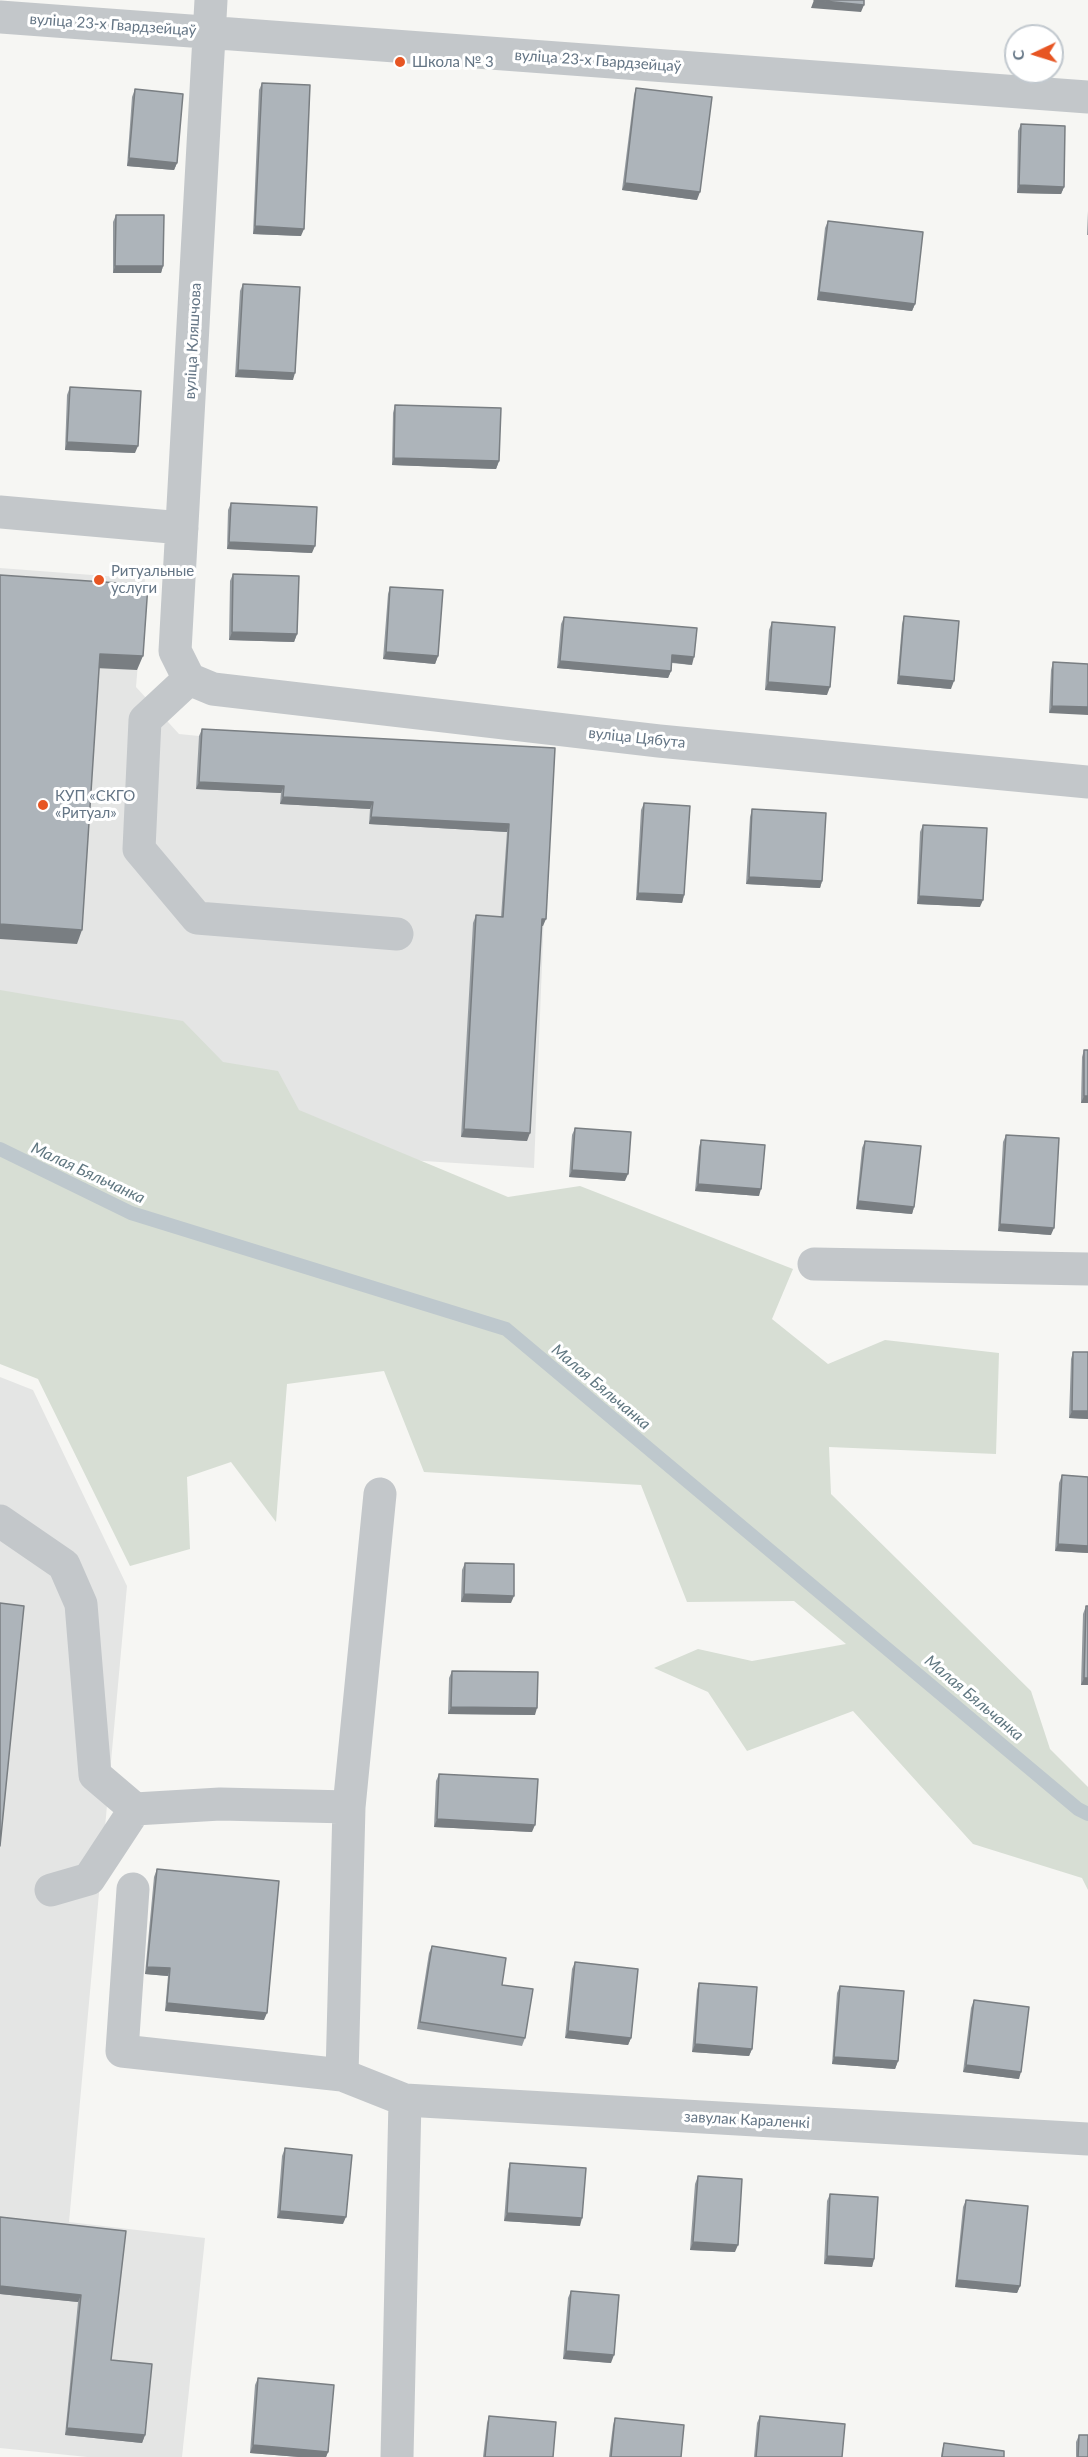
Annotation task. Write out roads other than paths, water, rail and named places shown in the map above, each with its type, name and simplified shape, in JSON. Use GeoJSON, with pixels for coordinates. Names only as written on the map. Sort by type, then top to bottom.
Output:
{"type":"FeatureCollection","features":[{"type":"Feature","properties":{"kind":"street","name":"вуліца 23-х Гвардзейцаў"},"geometry":{"type":"LineString","coordinates":[[0,16],[210,16],[1088,97]]}},
{"type":"Feature","properties":{"kind":"street","name":"вуліца Кляшчова"},"geometry":{"type":"LineString","coordinates":[[189,679],[175,651],[210,16]]}},
{"type":"Feature","properties":{"kind":"street"},"geometry":{"type":"LineString","coordinates":[[0,512],[182,528]]}},
{"type":"Feature","properties":{"kind":"street"},"geometry":{"type":"LineString","coordinates":[[189,679],[146,720],[139,849],[198,918],[397,934]]}},
{"type":"Feature","properties":{"kind":"street","name":"вуліца Цябута"},"geometry":{"type":"LineString","coordinates":[[189,679],[213,688],[647,739],[1088,782]]}},
{"type":"Feature","properties":{"kind":"street"},"geometry":{"type":"LineString","coordinates":[[814,1264],[1088,1269]]}},
{"type":"Feature","properties":{"kind":"street"},"geometry":{"type":"LineString","coordinates":[[342,2075],[349,1807],[380,1494]]}},
{"type":"Feature","properties":{"kind":"street"},"geometry":{"type":"LineString","coordinates":[[0,1521],[64,1565],[81,1604],[95,1775],[135,1809],[220,1804],[349,1807]]}},
{"type":"Feature","properties":{"kind":"street"},"geometry":{"type":"LineString","coordinates":[[51,1890],[89,1879],[135,1809]]}},
{"type":"Feature","properties":{"kind":"street","name":"завулак Караленкі"},"geometry":{"type":"LineString","coordinates":[[133,1889],[122,2051],[342,2075],[405,2100],[1088,2139]]}},
{"type":"Feature","properties":{"kind":"street"},"geometry":{"type":"LineString","coordinates":[[397,2457],[405,2100]]}},
{"type":"Feature","properties":{"kind":"waterway","name":"Малая Бяльчанка"},"geometry":{"type":"LineString","coordinates":[[0,1149],[131,1213],[506,1329],[1078,1809],[1088,1814]]}},
{"type":"Feature","properties":{"kind":"place","name":"Школа № 3"},"geometry":{"type":"Point","coordinates":[400,62]}},
{"type":"Feature","properties":{"kind":"place","name":"Ритуальные услуги"},"geometry":{"type":"Point","coordinates":[99,580]}},
{"type":"Feature","properties":{"kind":"place","name":"КУП «СКГО «Ритуал»"},"geometry":{"type":"Point","coordinates":[43,805]}}]}
